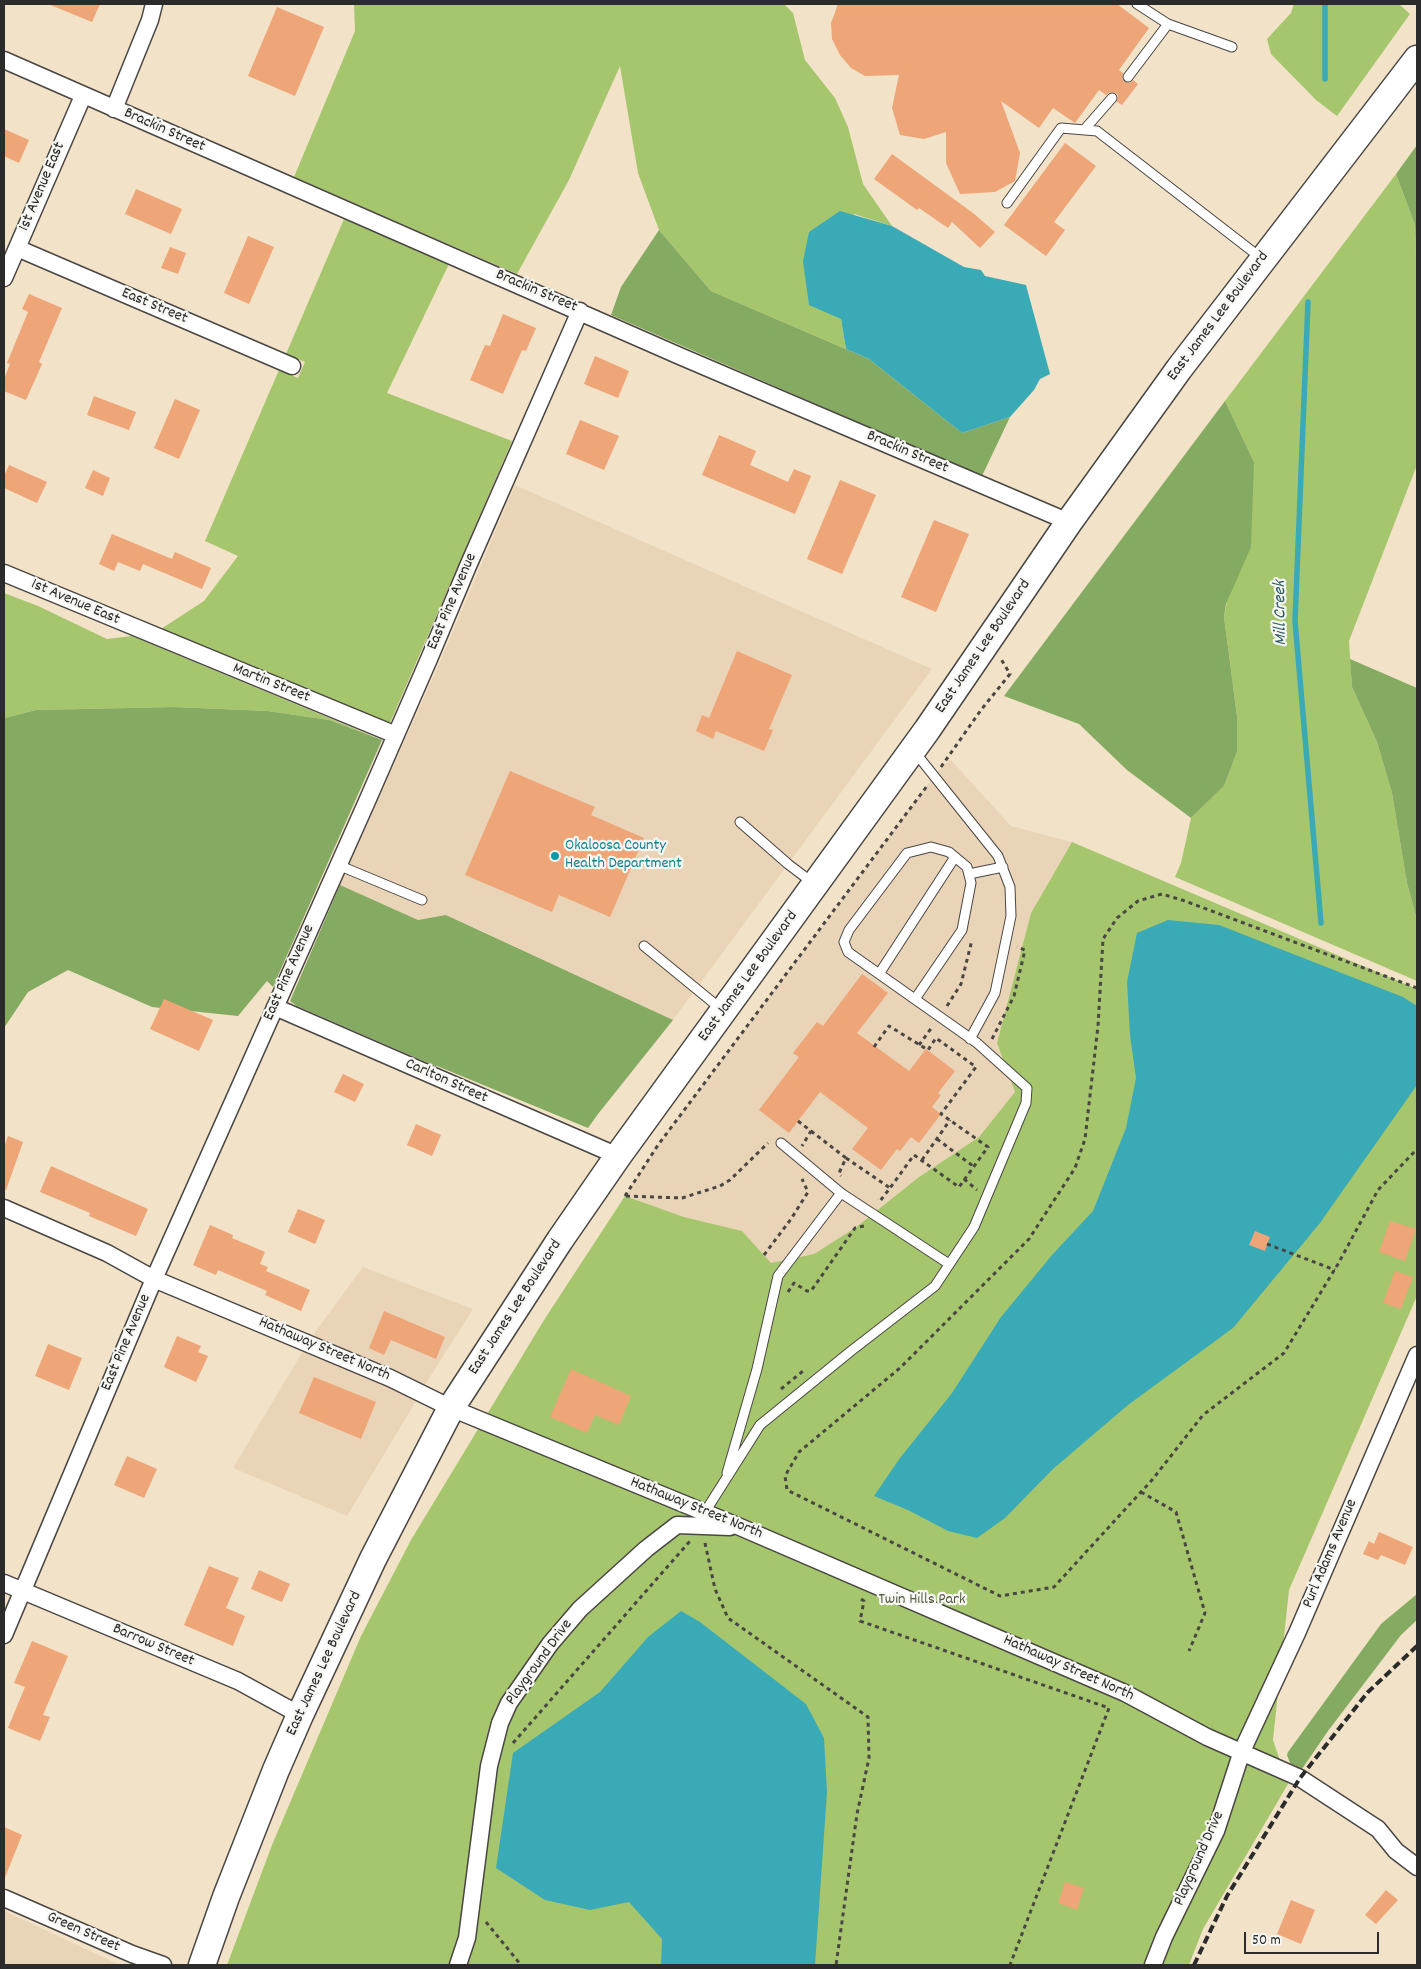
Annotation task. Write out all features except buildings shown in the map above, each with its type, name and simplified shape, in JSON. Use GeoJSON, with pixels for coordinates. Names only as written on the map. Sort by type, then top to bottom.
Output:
{"type":"FeatureCollection","features":[{"type":"Feature","properties":{"kind":"main road","name":"East James Lee Boulevard"},"geometry":{"type":"LineString","coordinates":[[202,1965],[258,1816],[300,1716],[373,1559],[451,1408],[560,1240],[618,1156],[913,749],[1069,522],[1179,369],[1417,59]]}},
{"type":"Feature","properties":{"kind":"street"},"geometry":{"type":"LineString","coordinates":[[114,109],[150,20],[154,4]]}},
{"type":"Feature","properties":{"kind":"street","name":"Brackin Street"},"geometry":{"type":"LineString","coordinates":[[4,60],[83,96],[1069,522]]}},
{"type":"Feature","properties":{"kind":"street","name":"1st Avenue East"},"geometry":{"type":"LineString","coordinates":[[4,278],[83,96]]}},
{"type":"Feature","properties":{"kind":"street","name":"East Street"},"geometry":{"type":"LineString","coordinates":[[17,248],[292,366]]}},
{"type":"Feature","properties":{"kind":"street","name":"East Pine Avenue"},"geometry":{"type":"LineString","coordinates":[[4,1635],[154,1279],[396,735],[580,311]]}},
{"type":"Feature","properties":{"kind":"street","name":"1st Avenue East"},"geometry":{"type":"LineString","coordinates":[[4,573],[146,632]]}},
{"type":"Feature","properties":{"kind":"street","name":"Martin Street"},"geometry":{"type":"LineString","coordinates":[[146,632],[396,735]]}},
{"type":"Feature","properties":{"kind":"street","name":"Carlton Street"},"geometry":{"type":"LineString","coordinates":[[275,1007],[618,1156]]}},
{"type":"Feature","properties":{"kind":"street","name":"Hathaway Street North"},"geometry":{"type":"LineString","coordinates":[[4,1208],[107,1253],[154,1279],[390,1378],[451,1408],[740,1527],[1124,1693],[1207,1737],[1300,1778],[1378,1829],[1396,1851],[1417,1867]]}},
{"type":"Feature","properties":{"kind":"street","name":"Purl Adams Avenue"},"geometry":{"type":"LineString","coordinates":[[1242,1751],[1297,1633],[1417,1355]]}},
{"type":"Feature","properties":{"kind":"street","name":"Playground Drive"},"geometry":{"type":"LineString","coordinates":[[458,1965],[467,1938],[489,1766],[500,1723],[509,1703],[550,1644],[580,1609],[646,1549],[678,1525],[740,1527]]}},
{"type":"Feature","properties":{"kind":"street","name":"Barrow Street"},"geometry":{"type":"LineString","coordinates":[[4,1583],[238,1681],[300,1716]]}},
{"type":"Feature","properties":{"kind":"street","name":"Playground Drive"},"geometry":{"type":"LineString","coordinates":[[1153,1965],[1164,1937],[1216,1831],[1242,1751]]}},
{"type":"Feature","properties":{"kind":"street","name":"Green Street"},"geometry":{"type":"LineString","coordinates":[[4,1898],[132,1954],[163,1965]]}},
{"type":"Feature","properties":{"kind":"lane"},"geometry":{"type":"LineString","coordinates":[[1137,4],[1168,24],[1232,47]]}},
{"type":"Feature","properties":{"kind":"lane"},"geometry":{"type":"LineString","coordinates":[[1128,77],[1168,24]]}},
{"type":"Feature","properties":{"kind":"lane"},"geometry":{"type":"LineString","coordinates":[[1084,130],[1112,98]]}},
{"type":"Feature","properties":{"kind":"lane"},"geometry":{"type":"LineString","coordinates":[[1007,203],[1061,128],[1097,131],[1263,260]]}},
{"type":"Feature","properties":{"kind":"lane"},"geometry":{"type":"LineString","coordinates":[[913,749],[998,856],[1004,867],[1010,887],[1011,916],[995,993],[970,1039]]}},
{"type":"Feature","properties":{"kind":"lane"},"geometry":{"type":"LineString","coordinates":[[740,822],[788,864],[816,884]]}},
{"type":"Feature","properties":{"kind":"lane"},"geometry":{"type":"LineString","coordinates":[[704,1512],[760,1425],[851,1350],[935,1286],[974,1227],[1026,1103],[1026,1088],[970,1039],[848,952],[844,942],[849,930],[907,853],[931,847],[949,852],[967,867],[972,883],[962,930],[915,999]]}},
{"type":"Feature","properties":{"kind":"lane"},"geometry":{"type":"LineString","coordinates":[[879,974],[955,857]]}},
{"type":"Feature","properties":{"kind":"lane"},"geometry":{"type":"LineString","coordinates":[[338,865],[422,900]]}},
{"type":"Feature","properties":{"kind":"lane"},"geometry":{"type":"LineString","coordinates":[[969,874],[1004,867]]}},
{"type":"Feature","properties":{"kind":"lane"},"geometry":{"type":"LineString","coordinates":[[644,946],[724,1011]]}},
{"type":"Feature","properties":{"kind":"lane"},"geometry":{"type":"LineString","coordinates":[[781,1143],[841,1193],[949,1264]]}},
{"type":"Feature","properties":{"kind":"lane"},"geometry":{"type":"LineString","coordinates":[[724,1482],[757,1369],[778,1276],[841,1193]]}},
{"type":"Feature","properties":{"kind":"path"},"geometry":{"type":"LineString","coordinates":[[770,1142],[730,1180],[720,1186],[682,1198],[625,1196],[658,1145],[934,776],[981,710],[1010,674],[988,640]]}},
{"type":"Feature","properties":{"kind":"path"},"geometry":{"type":"LineString","coordinates":[[1417,988],[1185,901],[1162,894],[1138,901],[1117,918],[1103,939],[1098,1026],[1085,1139],[1075,1168],[1030,1239],[900,1368],[799,1452],[785,1476],[788,1490],[1000,1596],[1054,1587],[1140,1492],[1203,1415],[1284,1353],[1334,1270],[1378,1190],[1417,1148]]}},
{"type":"Feature","properties":{"kind":"path"},"geometry":{"type":"LineString","coordinates":[[919,1045],[961,984],[972,938]]}},
{"type":"Feature","properties":{"kind":"path"},"geometry":{"type":"LineString","coordinates":[[874,1047],[889,1026],[928,1050],[936,1038],[976,1067],[941,1114],[988,1147],[959,1187],[914,1154],[880,1201],[875,1198]]}},
{"type":"Feature","properties":{"kind":"path"},"geometry":{"type":"LineString","coordinates":[[922,1160],[950,1120]]}},
{"type":"Feature","properties":{"kind":"path"},"geometry":{"type":"LineString","coordinates":[[798,1121],[846,1158],[890,1188]]}},
{"type":"Feature","properties":{"kind":"path"},"geometry":{"type":"LineString","coordinates":[[802,1147],[811,1131]]}},
{"type":"Feature","properties":{"kind":"path"},"geometry":{"type":"LineString","coordinates":[[937,1139],[973,1166]]}},
{"type":"Feature","properties":{"kind":"path"},"geometry":{"type":"LineString","coordinates":[[846,1158],[839,1174],[847,1180]]}},
{"type":"Feature","properties":{"kind":"path"},"geometry":{"type":"LineString","coordinates":[[764,1255],[791,1219],[808,1192],[800,1177]]}},
{"type":"Feature","properties":{"kind":"path"},"geometry":{"type":"LineString","coordinates":[[786,1294],[794,1284],[807,1291],[811,1291],[855,1228],[864,1226],[872,1229]]}},
{"type":"Feature","properties":{"kind":"path"},"geometry":{"type":"LineString","coordinates":[[1268,1244],[1334,1270]]}},
{"type":"Feature","properties":{"kind":"path"},"geometry":{"type":"LineString","coordinates":[[778,1392],[806,1369]]}},
{"type":"Feature","properties":{"kind":"path"},"geometry":{"type":"LineString","coordinates":[[1140,1492],[1176,1512],[1206,1613],[1189,1651]]}},
{"type":"Feature","properties":{"kind":"path"},"geometry":{"type":"LineString","coordinates":[[507,1749],[696,1535]]}},
{"type":"Feature","properties":{"kind":"path"},"geometry":{"type":"LineString","coordinates":[[704,1536],[715,1589],[728,1618],[868,1717],[869,1758],[857,1814],[836,1965]]}},
{"type":"Feature","properties":{"kind":"path"},"geometry":{"type":"LineString","coordinates":[[855,1596],[864,1601],[860,1621],[1109,1708],[1010,1965]]}},
{"type":"Feature","properties":{"kind":"path"},"geometry":{"type":"LineString","coordinates":[[485,1921],[521,1965]]}},
{"type":"Feature","properties":{"kind":"shaded area"},"geometry":{"type":"Polygon","coordinates":[[[515,485],[932,669],[673,1020],[447,915],[418,920],[340,885],[439,664],[515,485]]]}},
{"type":"Feature","properties":{"kind":"shaded area"},"geometry":{"type":"Polygon","coordinates":[[[950,759],[1011,826],[1072,842],[1031,913],[997,1043],[1015,1092],[979,1137],[919,1177],[855,1228],[814,1254],[771,1264],[742,1231],[684,1217],[625,1196],[658,1145],[934,776],[950,759]]]}},
{"type":"Feature","properties":{"kind":"shaded area"},"geometry":{"type":"Polygon","coordinates":[[[363,1267],[473,1309],[425,1385],[394,1369],[313,1335],[363,1267]]]}},
{"type":"Feature","properties":{"kind":"shaded area"},"geometry":{"type":"Polygon","coordinates":[[[303,1351],[386,1386],[416,1401],[347,1516],[233,1468],[303,1351]]]}},
{"type":"Feature","properties":{"kind":"shaded area"},"geometry":{"type":"Polygon","coordinates":[[[4,1911],[120,1965],[4,1965],[4,1911]]]}},
{"type":"Feature","properties":{"kind":"green space"},"geometry":{"type":"Polygon","coordinates":[[[354,4],[784,4],[793,13],[805,60],[835,98],[848,127],[863,184],[892,226],[854,214],[841,319],[846,349],[711,291],[659,230],[638,173],[620,66],[569,180],[517,274],[294,177],[355,31],[354,4]]]}},
{"type":"Feature","properties":{"kind":"green space"},"geometry":{"type":"Polygon","coordinates":[[[1294,4],[1399,4],[1410,14],[1337,116],[1316,100],[1271,54],[1267,39],[1291,13],[1294,4]]]}},
{"type":"Feature","properties":{"kind":"green space"},"geometry":{"type":"Polygon","coordinates":[[[1417,145],[1417,295],[1415,225],[1396,174],[1417,145]]]}},
{"type":"Feature","properties":{"kind":"green space"},"geometry":{"type":"Polygon","coordinates":[[[1396,174],[1415,225],[1417,465],[1349,641],[1352,687],[1377,742],[1392,793],[1407,883],[1417,920],[1417,981],[1175,877],[1181,863],[1191,818],[1224,786],[1237,752],[1237,716],[1224,617],[1254,462],[1225,401],[1396,174]]]}},
{"type":"Feature","properties":{"kind":"green space"},"geometry":{"type":"Polygon","coordinates":[[[344,219],[449,264],[387,393],[512,441],[390,723],[161,629],[204,601],[238,556],[205,541],[279,370],[298,378],[305,362],[286,354],[344,219]]]}},
{"type":"Feature","properties":{"kind":"green space"},"geometry":{"type":"Polygon","coordinates":[[[659,230],[711,291],[869,359],[962,433],[1010,417],[982,476],[611,315],[621,287],[659,230]]]}},
{"type":"Feature","properties":{"kind":"green space"},"geometry":{"type":"Polygon","coordinates":[[[1225,401],[1254,462],[1251,547],[1226,604],[1224,617],[1237,716],[1237,752],[1224,786],[1191,818],[1127,770],[1079,724],[1004,696],[1225,401]]]}},
{"type":"Feature","properties":{"kind":"green space"},"geometry":{"type":"Polygon","coordinates":[[[4,593],[38,606],[107,639],[132,636],[382,740],[329,720],[268,711],[174,707],[36,710],[4,718],[4,593]]]}},
{"type":"Feature","properties":{"kind":"green space"},"geometry":{"type":"Polygon","coordinates":[[[1350,659],[1417,688],[1417,920],[1407,883],[1392,793],[1377,742],[1352,687],[1350,659]]]}},
{"type":"Feature","properties":{"kind":"green space"},"geometry":{"type":"Polygon","coordinates":[[[174,707],[268,711],[329,720],[382,740],[273,987],[267,981],[238,1016],[152,1007],[68,970],[28,992],[4,1028],[4,718],[36,710],[174,707]]]}},
{"type":"Feature","properties":{"kind":"green space","name":"Twin Hills Park"},"geometry":{"type":"Polygon","coordinates":[[[1072,842],[1417,989],[1417,1296],[1289,1590],[1273,1740],[1288,1784],[1203,1929],[1189,1965],[227,1965],[272,1845],[361,1636],[411,1540],[544,1320],[625,1196],[684,1217],[742,1231],[771,1263],[814,1254],[855,1228],[919,1177],[979,1137],[1015,1092],[997,1043],[1031,913],[1072,842]]]}},
{"type":"Feature","properties":{"kind":"green space"},"geometry":{"type":"Polygon","coordinates":[[[340,885],[418,920],[446,915],[673,1020],[588,1128],[435,1066],[297,1006],[290,1001],[340,885]]]}},
{"type":"Feature","properties":{"kind":"green space"},"geometry":{"type":"Polygon","coordinates":[[[1417,1594],[1417,1620],[1401,1635],[1328,1731],[1302,1769],[1290,1763],[1287,1755],[1288,1752],[1381,1624],[1417,1594]]]}},
{"type":"Feature","properties":{"kind":"water"},"geometry":{"type":"Polygon","coordinates":[[[840,211],[892,226],[964,267],[981,270],[985,276],[1026,285],[1050,374],[1040,379],[1034,390],[1010,417],[962,433],[869,359],[846,349],[841,319],[809,305],[803,261],[809,232],[840,211]]]}},
{"type":"Feature","properties":{"kind":"water"},"geometry":{"type":"Polygon","coordinates":[[[1168,920],[1219,925],[1403,997],[1417,1006],[1417,1085],[1320,1223],[1233,1328],[1128,1405],[1053,1469],[1005,1518],[977,1538],[948,1531],[908,1510],[874,1496],[900,1458],[952,1393],[1001,1317],[1052,1255],[1093,1211],[1126,1128],[1136,1078],[1130,1035],[1127,982],[1137,933],[1168,920]]]}},
{"type":"Feature","properties":{"kind":"water"},"geometry":{"type":"Polygon","coordinates":[[[681,1611],[700,1622],[806,1704],[824,1738],[827,1792],[815,1965],[661,1965],[662,1939],[629,1902],[590,1910],[545,1900],[496,1868],[513,1753],[600,1692],[648,1637],[681,1611]]]}},
{"type":"Feature","properties":{"kind":"waterway","name":"Mill Creek"},"geometry":{"type":"LineString","coordinates":[[1325,4],[1325,79]]}},
{"type":"Feature","properties":{"kind":"waterway","name":"Mill Creek"},"geometry":{"type":"LineString","coordinates":[[1308,302],[1295,621],[1321,923]]}},
{"type":"Feature","properties":{"kind":"railway"},"geometry":{"type":"LineString","coordinates":[[1194,1965],[1227,1896],[1300,1778],[1368,1692],[1417,1646]]}},
{"type":"Feature","properties":{"kind":"place","name":"Okaloosa County Health Department"},"geometry":{"type":"Point","coordinates":[555,856]}}]}
